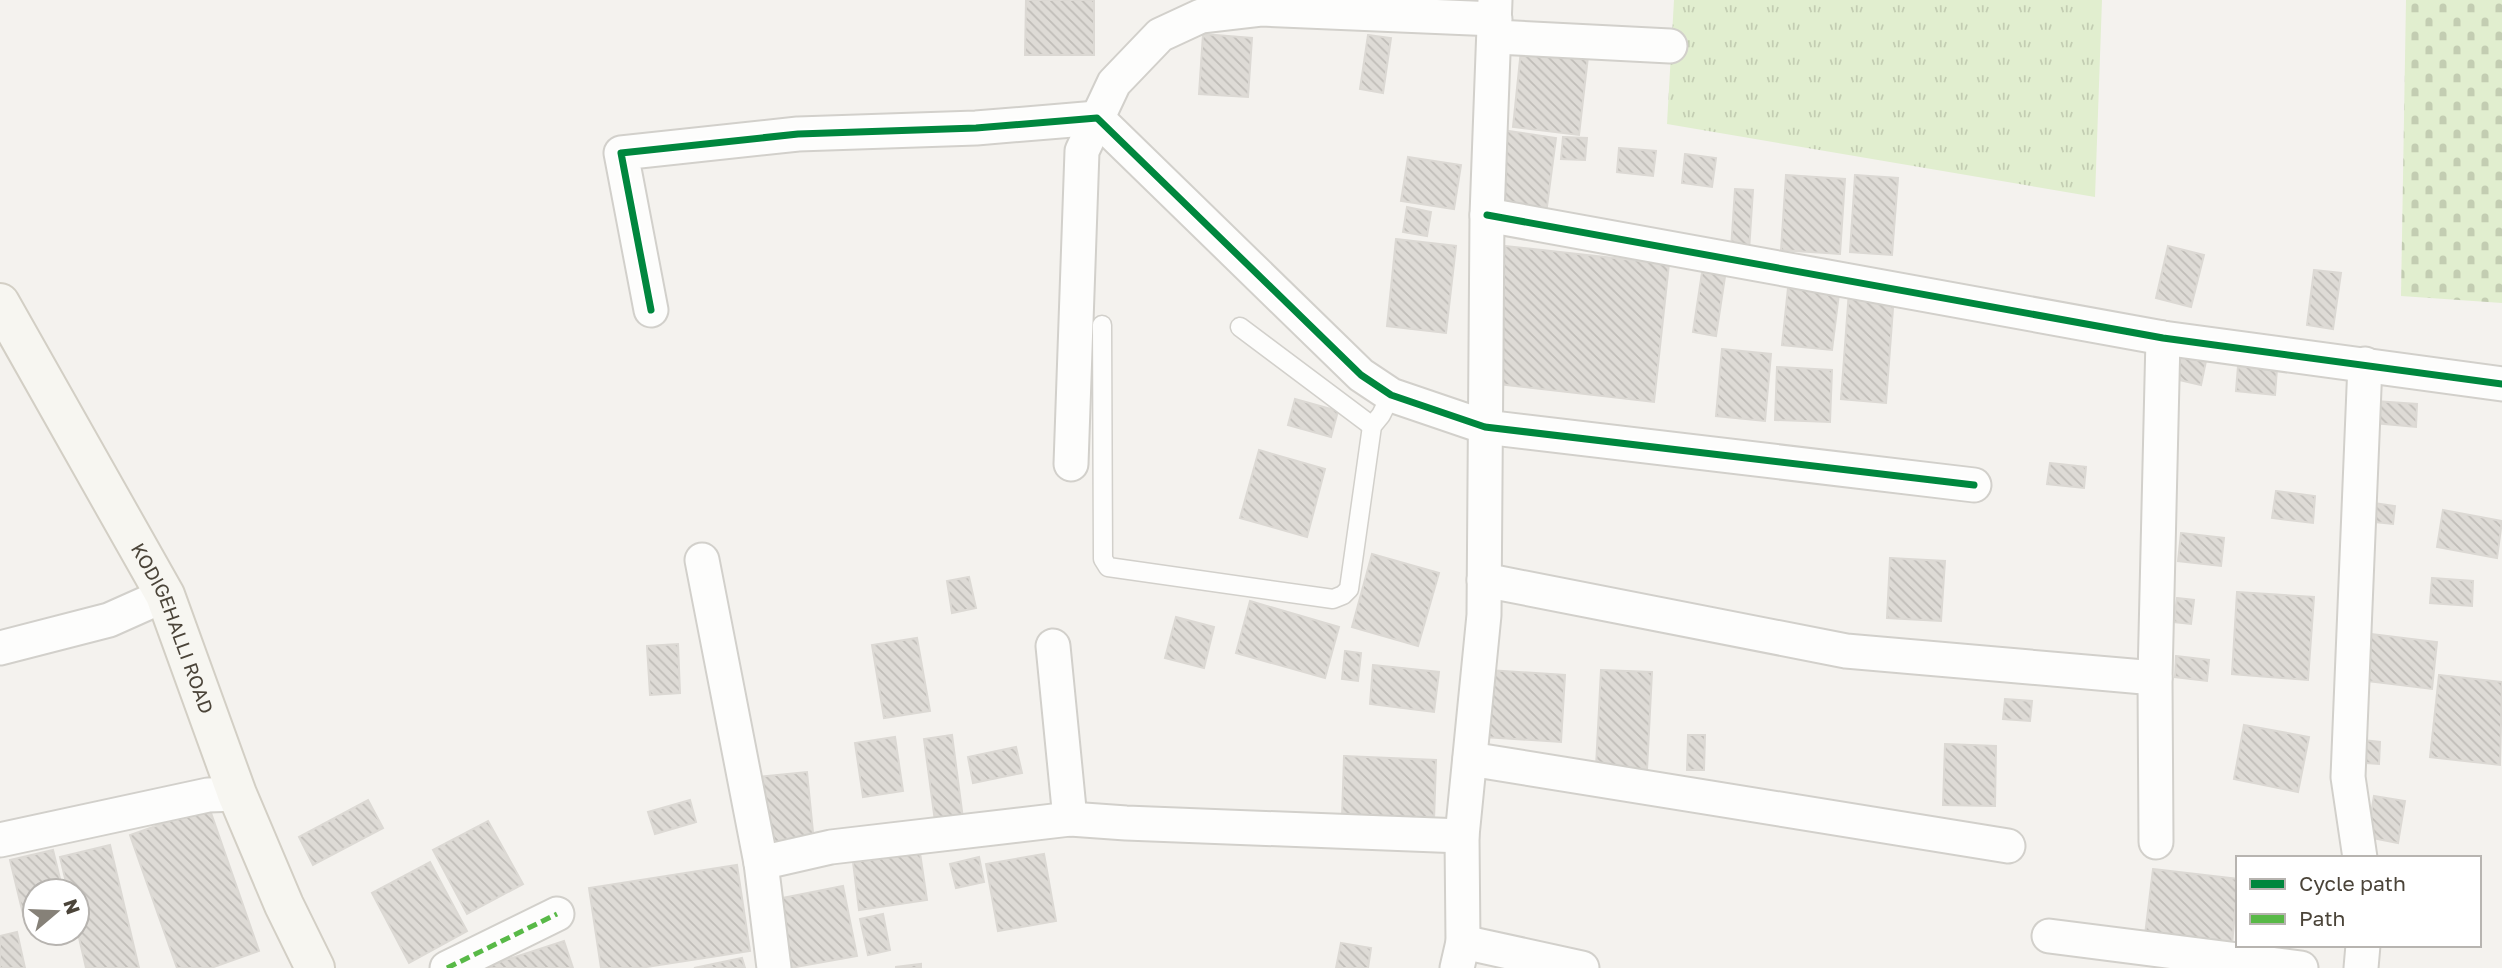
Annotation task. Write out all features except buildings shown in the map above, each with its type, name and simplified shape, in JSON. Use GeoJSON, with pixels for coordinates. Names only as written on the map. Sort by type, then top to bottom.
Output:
{"type":"FeatureCollection","features":[{"type":"Feature","properties":{"kind":"street"},"geometry":{"type":"LineString","coordinates":[[1071,464],[1082,151],[1114,83],[1160,35],[1201,16],[1261,9],[1495,19],[1670,46]]}},
{"type":"Feature","properties":{"kind":"street"},"geometry":{"type":"LineString","coordinates":[[1495,19],[1487,215],[1484,615],[1462,836],[1460,955],[1582,968]]}},
{"type":"Feature","properties":{"kind":"street"},"geometry":{"type":"LineString","coordinates":[[651,310],[621,153],[798,134],[976,128],[1097,118],[1361,375],[1391,395],[1485,427],[1974,485]]}},
{"type":"Feature","properties":{"kind":"street"},"geometry":{"type":"LineString","coordinates":[[1487,215],[2163,338],[2502,384]]}},
{"type":"Feature","properties":{"kind":"street","name":"KODIGEHALLI ROAD"},"geometry":{"type":"LineString","coordinates":[[0,303],[165,595],[237,794],[284,905],[315,968]]}},
{"type":"Feature","properties":{"kind":"street"},"geometry":{"type":"LineString","coordinates":[[2156,842],[2155,678],[2163,338]]}},
{"type":"Feature","properties":{"kind":"street"},"geometry":{"type":"LineString","coordinates":[[2360,856],[2348,777],[2365,364]]}},
{"type":"Feature","properties":{"kind":"street"},"geometry":{"type":"LineString","coordinates":[[702,560],[761,863],[774,968]]}},
{"type":"Feature","properties":{"kind":"street"},"geometry":{"type":"LineString","coordinates":[[1484,580],[1846,651],[2155,678]]}},
{"type":"Feature","properties":{"kind":"street"},"geometry":{"type":"LineString","coordinates":[[0,648],[109,620],[165,595]]}},
{"type":"Feature","properties":{"kind":"street"},"geometry":{"type":"LineString","coordinates":[[1053,646],[1070,818]]}},
{"type":"Feature","properties":{"kind":"street"},"geometry":{"type":"LineString","coordinates":[[1469,759],[2008,846]]}},
{"type":"Feature","properties":{"kind":"street"},"geometry":{"type":"LineString","coordinates":[[0,840],[208,795],[237,794]]}},
{"type":"Feature","properties":{"kind":"street"},"geometry":{"type":"LineString","coordinates":[[761,863],[831,847],[1070,818],[1140,824],[1462,836]]}},
{"type":"Feature","properties":{"kind":"street"},"geometry":{"type":"LineString","coordinates":[[447,968],[557,914]]}},
{"type":"Feature","properties":{"kind":"street"},"geometry":{"type":"LineString","coordinates":[[2049,936],[2301,968]]}},
{"type":"Feature","properties":{"kind":"street"},"geometry":{"type":"LineString","coordinates":[[2361,968],[2363,947]]}},
{"type":"Feature","properties":{"kind":"lane"},"geometry":{"type":"LineString","coordinates":[[1102,325],[1102,559],[1108,567],[1333,599],[1343,595],[1349,589],[1372,426],[1391,395]]}},
{"type":"Feature","properties":{"kind":"lane"},"geometry":{"type":"LineString","coordinates":[[1240,327],[1372,426]]}},
{"type":"Feature","properties":{"kind":"green space"},"geometry":{"type":"Polygon","coordinates":[[[1674,0],[2102,0],[2095,197],[1667,124],[1674,0]]]}},
{"type":"Feature","properties":{"kind":"green space"},"geometry":{"type":"Polygon","coordinates":[[[2406,0],[2502,0],[2502,303],[2401,296],[2406,0]]]}},
{"type":"Feature","properties":{"kind":"marked path"},"geometry":{"type":"LineString","coordinates":[[447,968],[557,914]]}},
{"type":"Feature","properties":{"kind":"cycle path"},"geometry":{"type":"LineString","coordinates":[[651,310],[621,153],[798,134],[976,128],[1097,118],[1361,375],[1391,395],[1485,427],[1974,485]]}},
{"type":"Feature","properties":{"kind":"cycle path"},"geometry":{"type":"LineString","coordinates":[[1487,215],[2163,338],[2502,384]]}}]}
